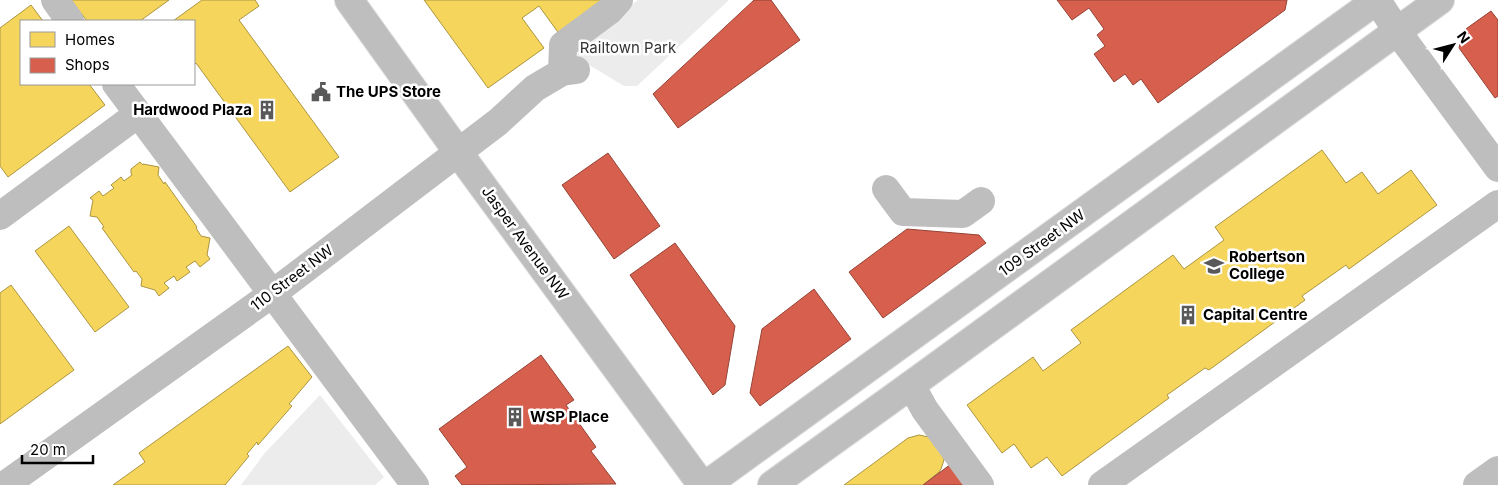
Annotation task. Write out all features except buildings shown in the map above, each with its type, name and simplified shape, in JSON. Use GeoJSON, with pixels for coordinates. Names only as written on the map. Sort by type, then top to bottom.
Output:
{"type":"FeatureCollection","features":[{"type":"Feature","properties":{"kind":"main road"},"geometry":{"type":"LineString","coordinates":[[55,0],[69,20]]}},
{"type":"Feature","properties":{"kind":"main road","name":"Jasper Avenue NW"},"geometry":{"type":"LineString","coordinates":[[349,0],[702,485]]}},
{"type":"Feature","properties":{"kind":"main road","name":"110 Street NW"},"geometry":{"type":"LineString","coordinates":[[5,485],[272,294],[498,122],[535,88],[569,71],[564,45],[609,11],[619,0]]}},
{"type":"Feature","properties":{"kind":"main road"},"geometry":{"type":"LineString","coordinates":[[1377,0],[1397,31],[1498,168]]}},
{"type":"Feature","properties":{"kind":"main road","name":"109 Street NW"},"geometry":{"type":"LineString","coordinates":[[706,485],[1377,0]]}},
{"type":"Feature","properties":{"kind":"main road"},"geometry":{"type":"LineString","coordinates":[[772,485],[1440,0]]}},
{"type":"Feature","properties":{"kind":"main road"},"geometry":{"type":"LineString","coordinates":[[117,85],[272,294],[404,481]]}},
{"type":"Feature","properties":{"kind":"main road"},"geometry":{"type":"LineString","coordinates":[[0,216],[138,114]]}},
{"type":"Feature","properties":{"kind":"main road"},"geometry":{"type":"LineString","coordinates":[[886,189],[903,212],[963,214],[981,201]]}},
{"type":"Feature","properties":{"kind":"main road"},"geometry":{"type":"LineString","coordinates":[[1102,485],[1498,204]]}},
{"type":"Feature","properties":{"kind":"main road"},"geometry":{"type":"LineString","coordinates":[[911,385],[925,410],[980,485]]}},
{"type":"Feature","properties":{"kind":"green space","name":"Railtown Park"},"geometry":{"type":"Polygon","coordinates":[[[638,0],[729,0],[637,86],[624,86],[576,57],[575,48],[638,0]]]}},
{"type":"Feature","properties":{"kind":"green space"},"geometry":{"type":"Polygon","coordinates":[[[320,395],[384,477],[375,485],[241,485],[264,454],[320,395]]]}},
{"type":"Feature","properties":{"kind":"place","name":"The UPS Store"},"geometry":{"type":"Point","coordinates":[321,92]}},
{"type":"Feature","properties":{"kind":"place","name":"Hardwood Plaza"},"geometry":{"type":"Point","coordinates":[267,110]}},
{"type":"Feature","properties":{"kind":"place","name":"Robertson College"},"geometry":{"type":"Point","coordinates":[1214,266]}},
{"type":"Feature","properties":{"kind":"place","name":"Capital Centre"},"geometry":{"type":"Point","coordinates":[1188,315]}},
{"type":"Feature","properties":{"kind":"place","name":"WSP Place"},"geometry":{"type":"Point","coordinates":[515,417]}}]}
